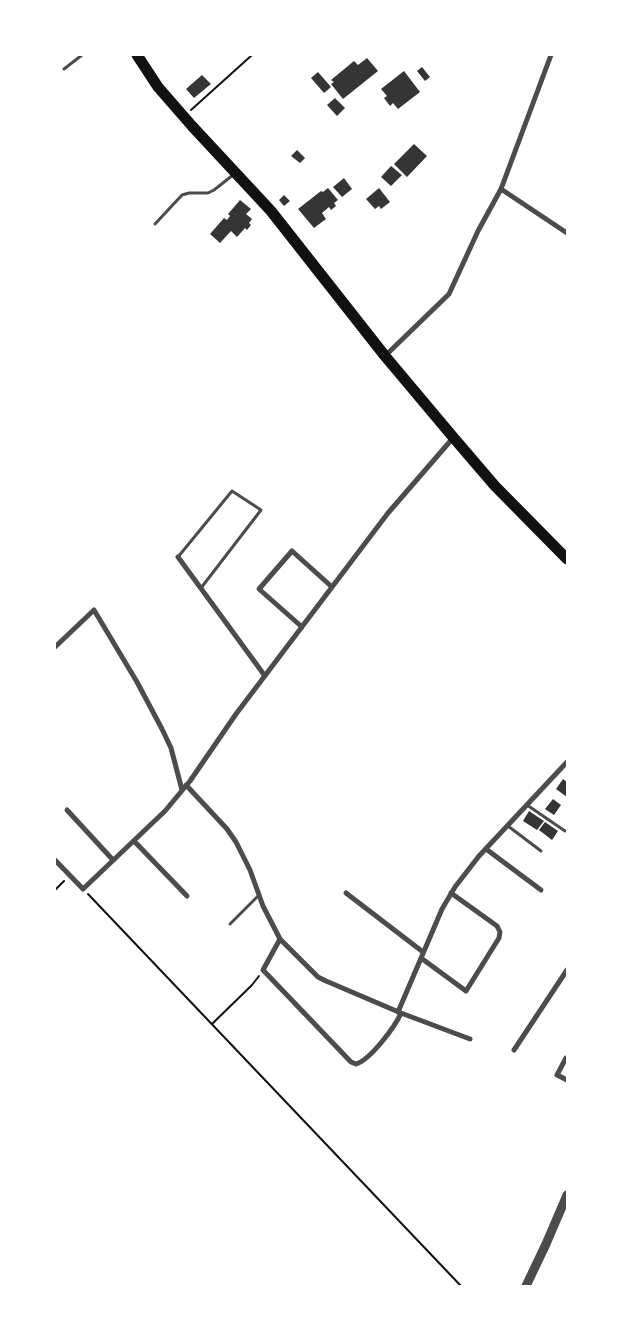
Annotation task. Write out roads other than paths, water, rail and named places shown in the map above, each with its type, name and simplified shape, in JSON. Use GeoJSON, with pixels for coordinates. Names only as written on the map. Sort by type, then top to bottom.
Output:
{"type":"FeatureCollection","features":[{"type":"Feature","properties":{"kind":"main road"},"geometry":{"type":"LineString","coordinates":[[137,55],[158,87],[271,211],[385,356],[453,437],[495,486],[567,559]]}},
{"type":"Feature","properties":{"kind":"street"},"geometry":{"type":"LineString","coordinates":[[385,356],[449,294],[478,231],[501,189],[531,112],[550,55]]}},
{"type":"Feature","properties":{"kind":"street"},"geometry":{"type":"LineString","coordinates":[[501,189],[567,233]]}},
{"type":"Feature","properties":{"kind":"street"},"geometry":{"type":"LineString","coordinates":[[55,860],[83,889],[165,812],[388,512],[453,437]]}},
{"type":"Feature","properties":{"kind":"street"},"geometry":{"type":"LineString","coordinates":[[302,627],[259,589],[292,551],[332,587]]}},
{"type":"Feature","properties":{"kind":"street"},"geometry":{"type":"LineString","coordinates":[[178,557],[265,676]]}},
{"type":"Feature","properties":{"kind":"street"},"geometry":{"type":"LineString","coordinates":[[55,647],[94,610],[137,682],[162,729],[174,757],[182,790]]}},
{"type":"Feature","properties":{"kind":"street"},"geometry":{"type":"LineString","coordinates":[[280,939],[263,970],[351,1062],[356,1064],[366,1060],[398,1021],[399,1012],[423,952],[451,893],[486,849],[567,762]]}},
{"type":"Feature","properties":{"kind":"street"},"geometry":{"type":"LineString","coordinates":[[186,785],[227,829],[236,842],[250,870],[258,896],[280,939],[318,976],[326,982],[470,1039]]}},
{"type":"Feature","properties":{"kind":"street"},"geometry":{"type":"LineString","coordinates":[[67,810],[113,860]]}},
{"type":"Feature","properties":{"kind":"street"},"geometry":{"type":"LineString","coordinates":[[134,841],[187,896]]}},
{"type":"Feature","properties":{"kind":"street"},"geometry":{"type":"LineString","coordinates":[[486,849],[541,890]]}},
{"type":"Feature","properties":{"kind":"street"},"geometry":{"type":"LineString","coordinates":[[346,893],[423,952]]}},
{"type":"Feature","properties":{"kind":"street"},"geometry":{"type":"LineString","coordinates":[[421,958],[466,991],[499,938],[500,932],[497,926],[451,893]]}},
{"type":"Feature","properties":{"kind":"street"},"geometry":{"type":"LineString","coordinates":[[514,1050],[567,970]]}},
{"type":"Feature","properties":{"kind":"street"},"geometry":{"type":"LineString","coordinates":[[566,1058],[557,1075],[567,1080]]}},
{"type":"Feature","properties":{"kind":"street"},"geometry":{"type":"LineString","coordinates":[[526,1286],[567,1194]]}},
{"type":"Feature","properties":{"kind":"lane"},"geometry":{"type":"LineString","coordinates":[[64,69],[82,55]]}},
{"type":"Feature","properties":{"kind":"lane"},"geometry":{"type":"LineString","coordinates":[[155,224],[182,195],[208,193],[236,172]]}},
{"type":"Feature","properties":{"kind":"lane"},"geometry":{"type":"LineString","coordinates":[[178,557],[232,491],[261,510],[201,588]]}},
{"type":"Feature","properties":{"kind":"lane"},"geometry":{"type":"LineString","coordinates":[[527,805],[565,831]]}},
{"type":"Feature","properties":{"kind":"lane"},"geometry":{"type":"LineString","coordinates":[[508,826],[541,851]]}},
{"type":"Feature","properties":{"kind":"lane"},"geometry":{"type":"LineString","coordinates":[[230,924],[258,896]]}}]}
